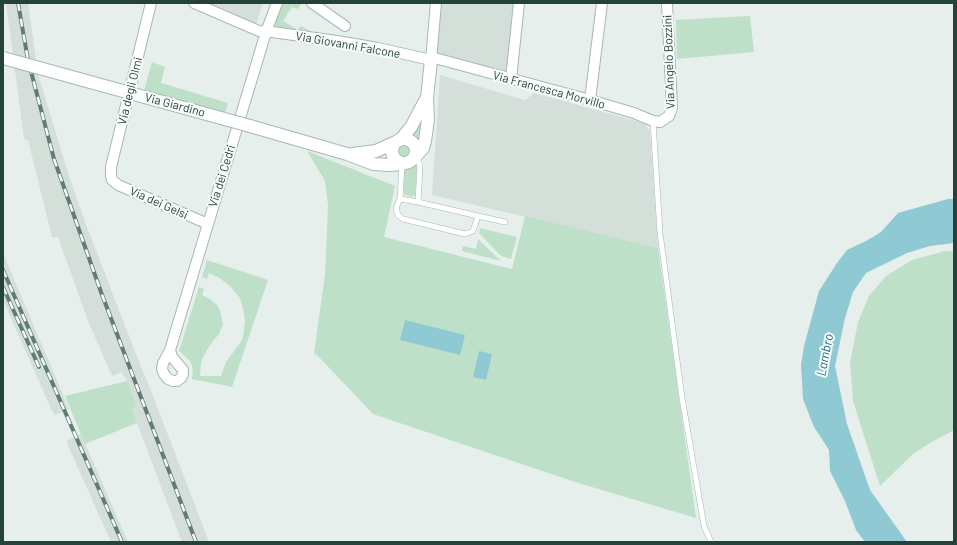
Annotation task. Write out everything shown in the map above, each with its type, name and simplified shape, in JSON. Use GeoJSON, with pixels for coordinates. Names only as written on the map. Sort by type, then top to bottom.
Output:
{"type":"FeatureCollection","features":[{"type":"Feature","properties":{"kind":"street","name":"Via degli Olmi"},"geometry":{"type":"LineString","coordinates":[[112,180],[111,167],[151,3]]}},
{"type":"Feature","properties":{"kind":"street","name":"Via Giovanni Falcone"},"geometry":{"type":"LineString","coordinates":[[194,3],[259,31],[336,41],[431,59]]}},
{"type":"Feature","properties":{"kind":"street","name":"Via dei Cedri"},"geometry":{"type":"LineString","coordinates":[[170,350],[266,32],[277,3]]}},
{"type":"Feature","properties":{"kind":"street"},"geometry":{"type":"LineString","coordinates":[[312,3],[345,26]]}},
{"type":"Feature","properties":{"kind":"street","name":"Via Giardino"},"geometry":{"type":"LineString","coordinates":[[3,58],[250,126],[347,154],[378,165],[402,164],[409,162],[416,156],[423,148],[425,141],[428,119],[427,98],[436,3]]}},
{"type":"Feature","properties":{"kind":"street"},"geometry":{"type":"LineString","coordinates":[[511,79],[519,3]]}},
{"type":"Feature","properties":{"kind":"street"},"geometry":{"type":"LineString","coordinates":[[590,100],[602,3]]}},
{"type":"Feature","properties":{"kind":"street","name":"Via Angelo Bozzini"},"geometry":{"type":"LineString","coordinates":[[653,121],[660,122],[666,119],[671,113],[672,108],[667,3]]}},
{"type":"Feature","properties":{"kind":"street","name":"Via Francesca Morvillo"},"geometry":{"type":"LineString","coordinates":[[431,59],[590,100],[637,114],[653,121]]}},
{"type":"Feature","properties":{"kind":"street","name":"Via Giardino"},"geometry":{"type":"LineString","coordinates":[[347,154],[376,151],[402,138],[411,127],[427,98]]}},
{"type":"Feature","properties":{"kind":"street"},"geometry":{"type":"LineString","coordinates":[[402,164],[395,160],[392,153],[393,145],[397,141],[404,139],[412,141],[416,148],[416,156]]}},
{"type":"Feature","properties":{"kind":"street","name":"Via dei Gelsi"},"geometry":{"type":"LineString","coordinates":[[112,180],[118,185],[208,224]]}},
{"type":"Feature","properties":{"kind":"lane"},"geometry":{"type":"LineString","coordinates":[[653,121],[660,233],[681,390],[704,526],[711,542]]}},
{"type":"Feature","properties":{"kind":"lane"},"geometry":{"type":"LineString","coordinates":[[416,156],[420,166],[418,202]]}},
{"type":"Feature","properties":{"kind":"lane"},"geometry":{"type":"LineString","coordinates":[[402,164],[400,199],[396,210],[398,215],[403,218],[462,233],[473,231],[478,216]]}},
{"type":"Feature","properties":{"kind":"lane"},"geometry":{"type":"LineString","coordinates":[[400,199],[505,222]]}},
{"type":"Feature","properties":{"kind":"shaded area"},"geometry":{"type":"Polygon","coordinates":[[[6,3],[28,3],[38,74],[69,176],[87,227],[209,542],[182,542],[137,423],[132,408],[136,406],[127,381],[122,372],[112,376],[88,321],[58,237],[52,237],[28,140],[24,139],[6,3]]]}},
{"type":"Feature","properties":{"kind":"shaded area"},"geometry":{"type":"Polygon","coordinates":[[[209,3],[263,3],[256,24],[209,3]]]}},
{"type":"Feature","properties":{"kind":"shaded area"},"geometry":{"type":"Polygon","coordinates":[[[439,3],[517,3],[509,76],[433,55],[439,3]]]}},
{"type":"Feature","properties":{"kind":"shaded area"},"geometry":{"type":"Polygon","coordinates":[[[440,75],[525,100],[534,93],[645,124],[650,131],[658,248],[432,195],[440,75]]]}},
{"type":"Feature","properties":{"kind":"shaded area"},"geometry":{"type":"Polygon","coordinates":[[[3,253],[69,409],[55,415],[3,300],[3,253]]]}},
{"type":"Feature","properties":{"kind":"shaded area"},"geometry":{"type":"Polygon","coordinates":[[[81,434],[128,542],[111,542],[66,441],[81,434]]]}},
{"type":"Feature","properties":{"kind":"green space"},"geometry":{"type":"Polygon","coordinates":[[[282,3],[301,4],[298,9],[292,7],[283,21],[298,30],[301,26],[310,31],[310,33],[274,27],[273,25],[282,3]]]}},
{"type":"Feature","properties":{"kind":"green space"},"geometry":{"type":"Polygon","coordinates":[[[750,16],[754,52],[677,59],[676,20],[750,16]]]}},
{"type":"Feature","properties":{"kind":"green space"},"geometry":{"type":"Polygon","coordinates":[[[152,62],[165,67],[161,83],[228,103],[225,113],[144,91],[152,62]]]}},
{"type":"Feature","properties":{"kind":"green space"},"geometry":{"type":"Polygon","coordinates":[[[422,118],[418,145],[411,137],[420,124],[422,118]]]}},
{"type":"Feature","properties":{"kind":"green space"},"geometry":{"type":"Polygon","coordinates":[[[405,145],[410,147],[412,152],[410,157],[405,159],[400,157],[398,152],[400,147],[405,145]]]}},
{"type":"Feature","properties":{"kind":"green space"},"geometry":{"type":"Polygon","coordinates":[[[307,151],[395,186],[384,237],[512,269],[525,216],[658,248],[696,518],[575,482],[373,414],[318,356],[314,354],[325,274],[328,205],[325,181],[307,151]]]}},
{"type":"Feature","properties":{"kind":"green space"},"geometry":{"type":"Polygon","coordinates":[[[416,161],[417,168],[415,195],[412,197],[404,194],[404,167],[412,165],[416,161]]]}},
{"type":"Feature","properties":{"kind":"green space"},"geometry":{"type":"Polygon","coordinates":[[[480,228],[517,237],[511,259],[501,256],[479,233],[480,228]]]}},
{"type":"Feature","properties":{"kind":"green space"},"geometry":{"type":"Polygon","coordinates":[[[478,239],[501,261],[462,251],[463,246],[476,249],[478,239]]]}},
{"type":"Feature","properties":{"kind":"green space"},"geometry":{"type":"Polygon","coordinates":[[[945,251],[954,251],[954,430],[913,454],[880,486],[853,401],[850,363],[858,322],[869,296],[886,276],[912,260],[945,251]]]}},
{"type":"Feature","properties":{"kind":"green space"},"geometry":{"type":"Polygon","coordinates":[[[207,260],[268,280],[232,387],[192,379],[193,370],[190,361],[179,351],[199,287],[204,289],[202,295],[210,299],[218,306],[223,324],[219,334],[203,357],[200,376],[221,376],[226,362],[243,337],[245,321],[240,298],[230,286],[218,277],[209,273],[207,279],[202,277],[207,260]]]}},
{"type":"Feature","properties":{"kind":"green space"},"geometry":{"type":"Polygon","coordinates":[[[127,381],[137,407],[132,408],[137,423],[85,444],[65,396],[127,381]]]}},
{"type":"Feature","properties":{"kind":"water","name":"Lambro"},"geometry":{"type":"Polygon","coordinates":[[[948,199],[954,199],[954,243],[930,246],[907,253],[866,273],[853,292],[845,318],[835,366],[847,424],[870,490],[907,542],[865,542],[856,530],[845,501],[830,471],[829,450],[814,427],[803,399],[801,365],[804,346],[819,291],[847,250],[881,232],[898,213],[948,199]]]}},
{"type":"Feature","properties":{"kind":"water"},"geometry":{"type":"Polygon","coordinates":[[[405,320],[465,335],[460,355],[400,340],[405,320]]]}},
{"type":"Feature","properties":{"kind":"water"},"geometry":{"type":"Polygon","coordinates":[[[479,351],[492,354],[486,380],[473,377],[479,351]]]}},
{"type":"Feature","properties":{"kind":"railway"},"geometry":{"type":"LineString","coordinates":[[18,3],[28,60],[54,159],[101,292],[196,542]]}},
{"type":"Feature","properties":{"kind":"railway"},"geometry":{"type":"LineString","coordinates":[[3,270],[122,542]]}},
{"type":"Feature","properties":{"kind":"railway"},"geometry":{"type":"LineString","coordinates":[[3,287],[39,367]]}}]}
